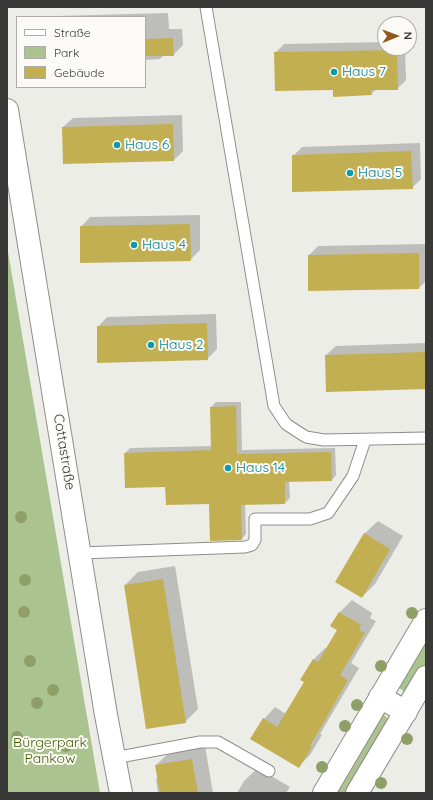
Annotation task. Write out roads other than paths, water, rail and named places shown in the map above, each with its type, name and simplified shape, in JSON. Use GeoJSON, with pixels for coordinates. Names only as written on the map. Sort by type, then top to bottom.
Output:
{"type":"FeatureCollection","features":[{"type":"Feature","properties":{"kind":"street","name":"Cottastraße"},"geometry":{"type":"LineString","coordinates":[[7,110],[120,793]]}},
{"type":"Feature","properties":{"kind":"street"},"geometry":{"type":"LineString","coordinates":[[324,793],[426,620]]}},
{"type":"Feature","properties":{"kind":"street"},"geometry":{"type":"LineString","coordinates":[[357,793],[426,677]]}},
{"type":"Feature","properties":{"kind":"street"},"geometry":{"type":"LineString","coordinates":[[380,697],[406,712]]}},
{"type":"Feature","properties":{"kind":"lane"},"geometry":{"type":"LineString","coordinates":[[206,7],[274,406],[286,424],[306,437],[324,440],[426,438]]}},
{"type":"Feature","properties":{"kind":"lane"},"geometry":{"type":"LineString","coordinates":[[80,553],[245,547],[252,545],[255,540],[255,519],[310,519],[328,512],[352,476],[365,440]]}},
{"type":"Feature","properties":{"kind":"lane"},"geometry":{"type":"LineString","coordinates":[[114,758],[200,742],[218,742],[269,771]]}},
{"type":"Feature","properties":{"kind":"place","name":"Haus 7"},"geometry":{"type":"Point","coordinates":[334,72]}},
{"type":"Feature","properties":{"kind":"place","name":"Haus 6"},"geometry":{"type":"Point","coordinates":[117,145]}},
{"type":"Feature","properties":{"kind":"place","name":"Haus 5"},"geometry":{"type":"Point","coordinates":[350,173]}},
{"type":"Feature","properties":{"kind":"place","name":"Haus 4"},"geometry":{"type":"Point","coordinates":[134,245]}},
{"type":"Feature","properties":{"kind":"place","name":"Haus 2"},"geometry":{"type":"Point","coordinates":[151,345]}},
{"type":"Feature","properties":{"kind":"place","name":"Haus 14"},"geometry":{"type":"Point","coordinates":[228,468]}},
{"type":"Feature","properties":{"kind":"park label","name":"Bürgerpark Pankow"},"geometry":{"type":"Point","coordinates":[50,752]}}]}
